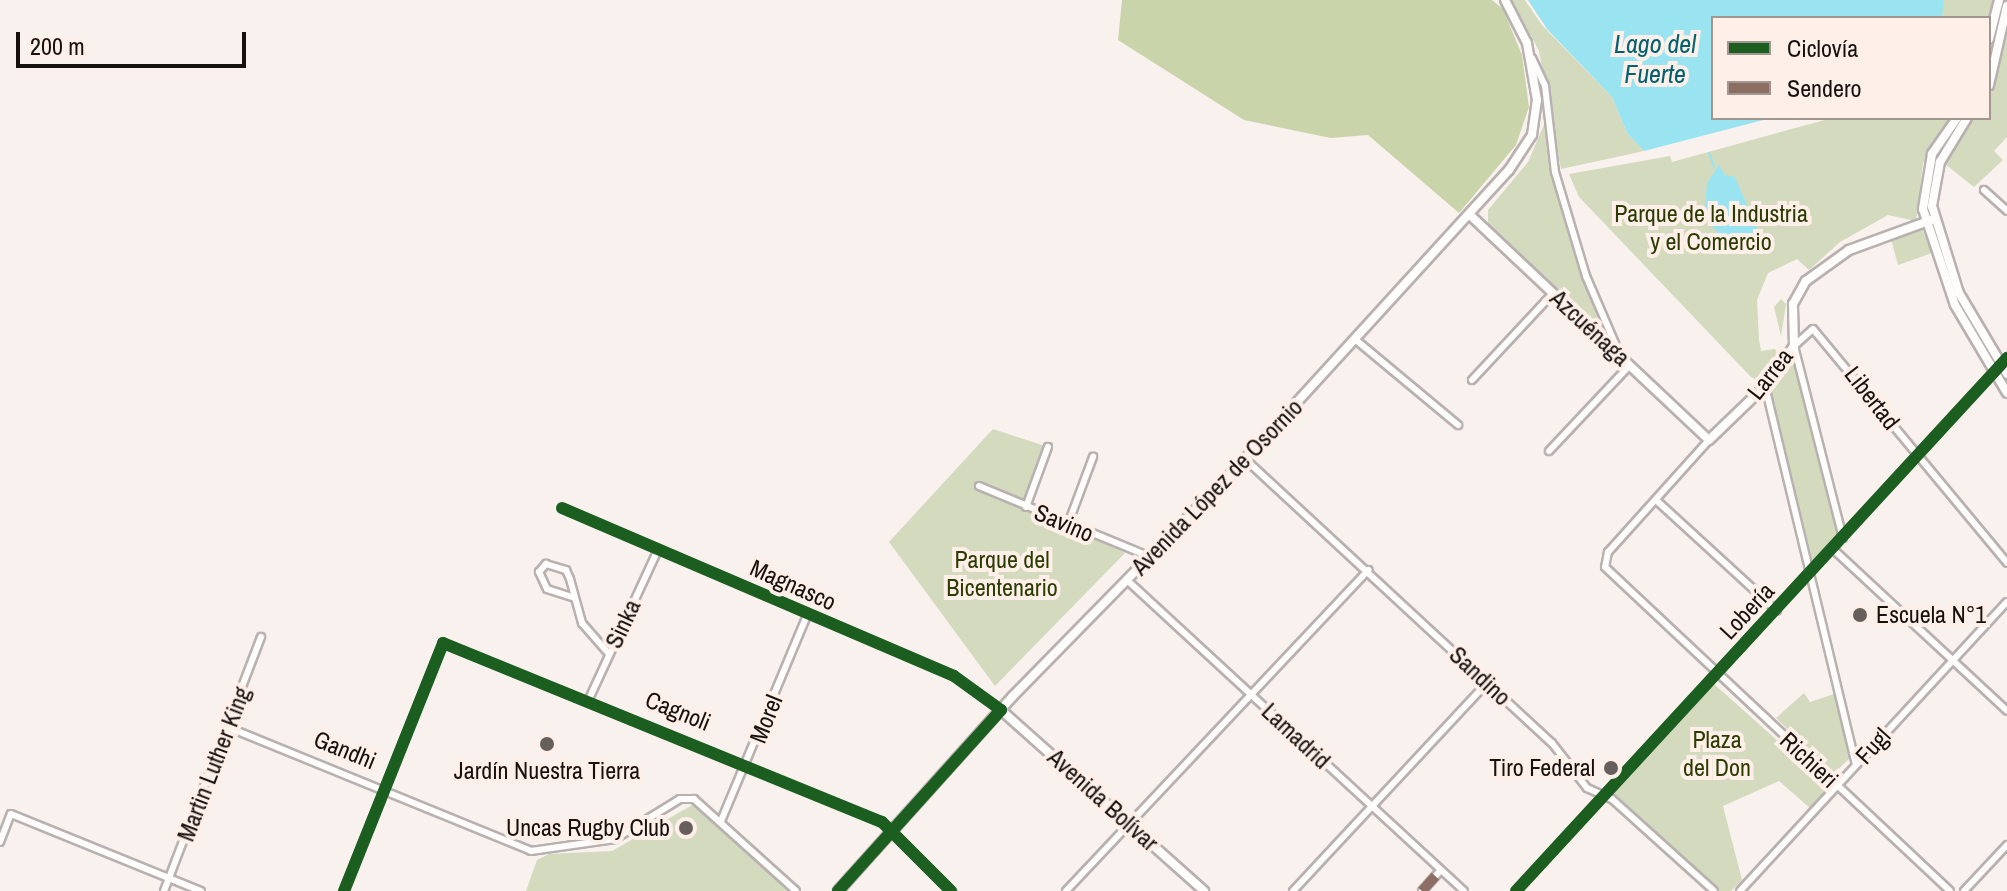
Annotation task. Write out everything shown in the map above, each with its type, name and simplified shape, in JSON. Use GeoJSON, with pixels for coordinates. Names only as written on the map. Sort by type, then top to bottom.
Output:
{"type":"FeatureCollection","features":[{"type":"Feature","properties":{"kind":"main road","name":"Avenida López de Osornio"},"geometry":{"type":"LineString","coordinates":[[838,891],[1001,710],[1356,340],[1470,215],[1532,135],[1537,100],[1531,55],[1505,0]]}},
{"type":"Feature","properties":{"kind":"main road"},"geometry":{"type":"LineString","coordinates":[[1991,31],[1999,0]]}},
{"type":"Feature","properties":{"kind":"main road"},"geometry":{"type":"LineString","coordinates":[[1991,76],[2007,6]]}},
{"type":"Feature","properties":{"kind":"main road"},"geometry":{"type":"LineString","coordinates":[[1956,120],[1927,166],[1922,201],[1959,293],[2007,374]]}},
{"type":"Feature","properties":{"kind":"main road"},"geometry":{"type":"LineString","coordinates":[[1930,220],[1934,177],[1966,120]]}},
{"type":"Feature","properties":{"kind":"main road","name":"Azcuénaga"},"geometry":{"type":"LineString","coordinates":[[1470,215],[1709,440]]}},
{"type":"Feature","properties":{"kind":"main road","name":"Larrea"},"geometry":{"type":"LineString","coordinates":[[1709,440],[1765,386],[1794,346],[1793,304],[1806,281],[1849,250],[1930,220]]}},
{"type":"Feature","properties":{"kind":"main road"},"geometry":{"type":"LineString","coordinates":[[2001,365],[2007,393]]}},
{"type":"Feature","properties":{"kind":"main road","name":"Avenida Bolívar"},"geometry":{"type":"LineString","coordinates":[[1001,710],[1204,891]]}},
{"type":"Feature","properties":{"kind":"street"},"geometry":{"type":"LineString","coordinates":[[1531,55],[1545,86],[1555,172],[1586,276],[1621,358]]}},
{"type":"Feature","properties":{"kind":"street"},"geometry":{"type":"LineString","coordinates":[[1984,190],[2007,211]]}},
{"type":"Feature","properties":{"kind":"street"},"geometry":{"type":"LineString","coordinates":[[1472,380],[1553,293]]}},
{"type":"Feature","properties":{"kind":"street","name":"Libertad"},"geometry":{"type":"LineString","coordinates":[[1794,346],[1808,332],[1818,331],[2007,563]]}},
{"type":"Feature","properties":{"kind":"street"},"geometry":{"type":"LineString","coordinates":[[1356,340],[1458,425]]}},
{"type":"Feature","properties":{"kind":"street"},"geometry":{"type":"LineString","coordinates":[[1794,346],[1843,538]]}},
{"type":"Feature","properties":{"kind":"street","name":"Lobería"},"geometry":{"type":"LineString","coordinates":[[1516,891],[1811,575],[2001,365]]}},
{"type":"Feature","properties":{"kind":"street"},"geometry":{"type":"LineString","coordinates":[[1549,451],[1629,366]]}},
{"type":"Feature","properties":{"kind":"street"},"geometry":{"type":"LineString","coordinates":[[1765,386],[1856,764]]}},
{"type":"Feature","properties":{"kind":"street","name":"Larrea"},"geometry":{"type":"LineString","coordinates":[[1604,560],[1709,440]]}},
{"type":"Feature","properties":{"kind":"street"},"geometry":{"type":"LineString","coordinates":[[1026,507],[1048,447]]}},
{"type":"Feature","properties":{"kind":"street"},"geometry":{"type":"LineString","coordinates":[[1068,524],[1093,457]]}},
{"type":"Feature","properties":{"kind":"street","name":"Sandino"},"geometry":{"type":"LineString","coordinates":[[1245,459],[1552,743],[1587,788],[1605,795],[1714,891]]}},
{"type":"Feature","properties":{"kind":"street","name":"Savino"},"geometry":{"type":"LineString","coordinates":[[979,486],[1150,557]]}},
{"type":"Feature","properties":{"kind":"street"},"geometry":{"type":"LineString","coordinates":[[1656,500],[1777,611]]}},
{"type":"Feature","properties":{"kind":"street","name":"Magnasco"},"geometry":{"type":"LineString","coordinates":[[562,508],[967,682],[1001,710]]}},
{"type":"Feature","properties":{"kind":"street","name":"Sinka"},"geometry":{"type":"LineString","coordinates":[[589,699],[658,550]]}},
{"type":"Feature","properties":{"kind":"street"},"geometry":{"type":"LineString","coordinates":[[1834,550],[2007,711]]}},
{"type":"Feature","properties":{"kind":"street","name":"Richieri"},"geometry":{"type":"LineString","coordinates":[[1604,560],[1718,674],[1950,891]]}},
{"type":"Feature","properties":{"kind":"street"},"geometry":{"type":"LineString","coordinates":[[575,598],[547,589],[539,572],[546,564],[566,570],[588,635],[609,654]]}},
{"type":"Feature","properties":{"kind":"street"},"geometry":{"type":"LineString","coordinates":[[1066,891],[1368,570]]}},
{"type":"Feature","properties":{"kind":"street","name":"Lamadrid"},"geometry":{"type":"LineString","coordinates":[[1128,581],[1464,891]]}},
{"type":"Feature","properties":{"kind":"street","name":"Fugl"},"geometry":{"type":"LineString","coordinates":[[1740,891],[2007,602]]}},
{"type":"Feature","properties":{"kind":"street","name":"Morel"},"geometry":{"type":"LineString","coordinates":[[721,821],[748,763],[807,615]]}},
{"type":"Feature","properties":{"kind":"street","name":"Martin Luther King"},"geometry":{"type":"LineString","coordinates":[[164,891],[230,728],[261,637]]}},
{"type":"Feature","properties":{"kind":"street","name":"Cagnoli"},"geometry":{"type":"LineString","coordinates":[[387,790],[443,643],[748,763],[882,822],[888,833],[951,891]]}},
{"type":"Feature","properties":{"kind":"street"},"geometry":{"type":"LineString","coordinates":[[1293,891],[1487,683]]}},
{"type":"Feature","properties":{"kind":"street","name":"Gandhi"},"geometry":{"type":"LineString","coordinates":[[230,728],[531,851],[615,839],[687,797],[721,821]]}},
{"type":"Feature","properties":{"kind":"street"},"geometry":{"type":"LineString","coordinates":[[344,891],[387,790]]}},
{"type":"Feature","properties":{"kind":"street"},"geometry":{"type":"LineString","coordinates":[[0,842],[11,814],[201,891]]}},
{"type":"Feature","properties":{"kind":"street"},"geometry":{"type":"LineString","coordinates":[[721,821],[796,891]]}},
{"type":"Feature","properties":{"kind":"street"},"geometry":{"type":"LineString","coordinates":[[1964,891],[2007,845]]}},
{"type":"Feature","properties":{"kind":"street"},"geometry":{"type":"LineString","coordinates":[[1422,891],[1441,870]]}},
{"type":"Feature","properties":{"kind":"green space"},"geometry":{"type":"Polygon","coordinates":[[[1122,0],[1492,0],[1503,9],[1522,55],[1529,107],[1516,145],[1459,213],[1368,135],[1331,138],[1244,120],[1118,40],[1122,0]]]}},
{"type":"Feature","properties":{"kind":"green space"},"geometry":{"type":"Polygon","coordinates":[[[1512,0],[1525,0],[1542,25],[1612,97],[1627,133],[1644,151],[1561,169],[1539,51],[1512,0]]]}},
{"type":"Feature","properties":{"kind":"green space"},"geometry":{"type":"Polygon","coordinates":[[[1943,0],[1994,0],[1990,16],[1942,16],[1943,0]]]}},
{"type":"Feature","properties":{"kind":"green space"},"geometry":{"type":"Polygon","coordinates":[[[2007,35],[2007,137],[1994,151],[2003,160],[1974,187],[1945,164],[1946,155],[1971,120],[1991,120],[1991,89],[2007,35]]]}},
{"type":"Feature","properties":{"kind":"green space"},"geometry":{"type":"Polygon","coordinates":[[[1546,120],[1550,165],[1573,245],[1614,345],[1488,224],[1488,210],[1528,162],[1546,120]]]}},
{"type":"Feature","properties":{"kind":"green space","name":"Parque de la Industria y el Comercio"},"geometry":{"type":"Polygon","coordinates":[[[1825,120],[1951,120],[1923,163],[1916,221],[1888,215],[1840,242],[1809,270],[1797,259],[1768,273],[1757,300],[1759,340],[1761,351],[1775,349],[1779,357],[1762,382],[1751,377],[1579,197],[1569,174],[1670,156],[1672,162],[1825,120]]]}},
{"type":"Feature","properties":{"kind":"green space"},"geometry":{"type":"Polygon","coordinates":[[[1922,229],[1932,253],[1898,265],[1891,239],[1922,229]]]}},
{"type":"Feature","properties":{"kind":"green space"},"geometry":{"type":"Polygon","coordinates":[[[1781,299],[1786,304],[1781,336],[1774,307],[1781,299]]]}},
{"type":"Feature","properties":{"kind":"green space"},"geometry":{"type":"Polygon","coordinates":[[[1793,361],[1839,537],[1813,562],[1769,387],[1793,361]]]}},
{"type":"Feature","properties":{"kind":"green space","name":"Parque del Bicentenario"},"geometry":{"type":"Polygon","coordinates":[[[993,429],[1048,447],[1026,507],[1125,553],[995,686],[889,542],[993,429]]]}},
{"type":"Feature","properties":{"kind":"green space","name":"Plaza del Don"},"geometry":{"type":"Polygon","coordinates":[[[1713,683],[1829,787],[1810,808],[1779,781],[1723,806],[1742,880],[1731,891],[1719,891],[1613,792],[1713,683]]]}},
{"type":"Feature","properties":{"kind":"green space"},"geometry":{"type":"Polygon","coordinates":[[[1804,693],[1810,702],[1834,694],[1850,758],[1834,773],[1776,718],[1804,693]]]}},
{"type":"Feature","properties":{"kind":"green space","name":"Uncas Rugby Club"},"geometry":{"type":"Polygon","coordinates":[[[694,804],[790,891],[526,891],[537,860],[549,854],[612,851],[694,804]]]}},
{"type":"Feature","properties":{"kind":"water","name":"Lago del Fuerte"},"geometry":{"type":"Polygon","coordinates":[[[1528,0],[1944,1],[1942,16],[1711,16],[1711,120],[1763,120],[1644,151],[1627,133],[1612,97],[1547,29],[1528,0]]]}},
{"type":"Feature","properties":{"kind":"water"},"geometry":{"type":"Polygon","coordinates":[[[1719,165],[1725,175],[1735,177],[1765,247],[1738,253],[1704,218],[1707,183],[1719,165]]]}},
{"type":"Feature","properties":{"kind":"waterway"},"geometry":{"type":"LineString","coordinates":[[1709,153],[1714,167]]}},
{"type":"Feature","properties":{"kind":"marked path"},"geometry":{"type":"LineString","coordinates":[[1422,891],[1441,870]]}},
{"type":"Feature","properties":{"kind":"cycle path"},"geometry":{"type":"LineString","coordinates":[[1516,891],[2007,358]]}},
{"type":"Feature","properties":{"kind":"cycle path"},"geometry":{"type":"LineString","coordinates":[[562,508],[954,676],[1001,710],[838,891]]}},
{"type":"Feature","properties":{"kind":"cycle path"},"geometry":{"type":"LineString","coordinates":[[344,891],[443,643],[882,822],[951,891]]}},
{"type":"Feature","properties":{"kind":"place","name":"Escuela N°1"},"geometry":{"type":"Point","coordinates":[1860,615]}},
{"type":"Feature","properties":{"kind":"place","name":"Jardín Nuestra Tierra"},"geometry":{"type":"Point","coordinates":[547,744]}},
{"type":"Feature","properties":{"kind":"place","name":"Tiro Federal"},"geometry":{"type":"Point","coordinates":[1611,768]}},
{"type":"Feature","properties":{"kind":"place","name":"Uncas Rugby Club"},"geometry":{"type":"Point","coordinates":[686,828]}}]}
